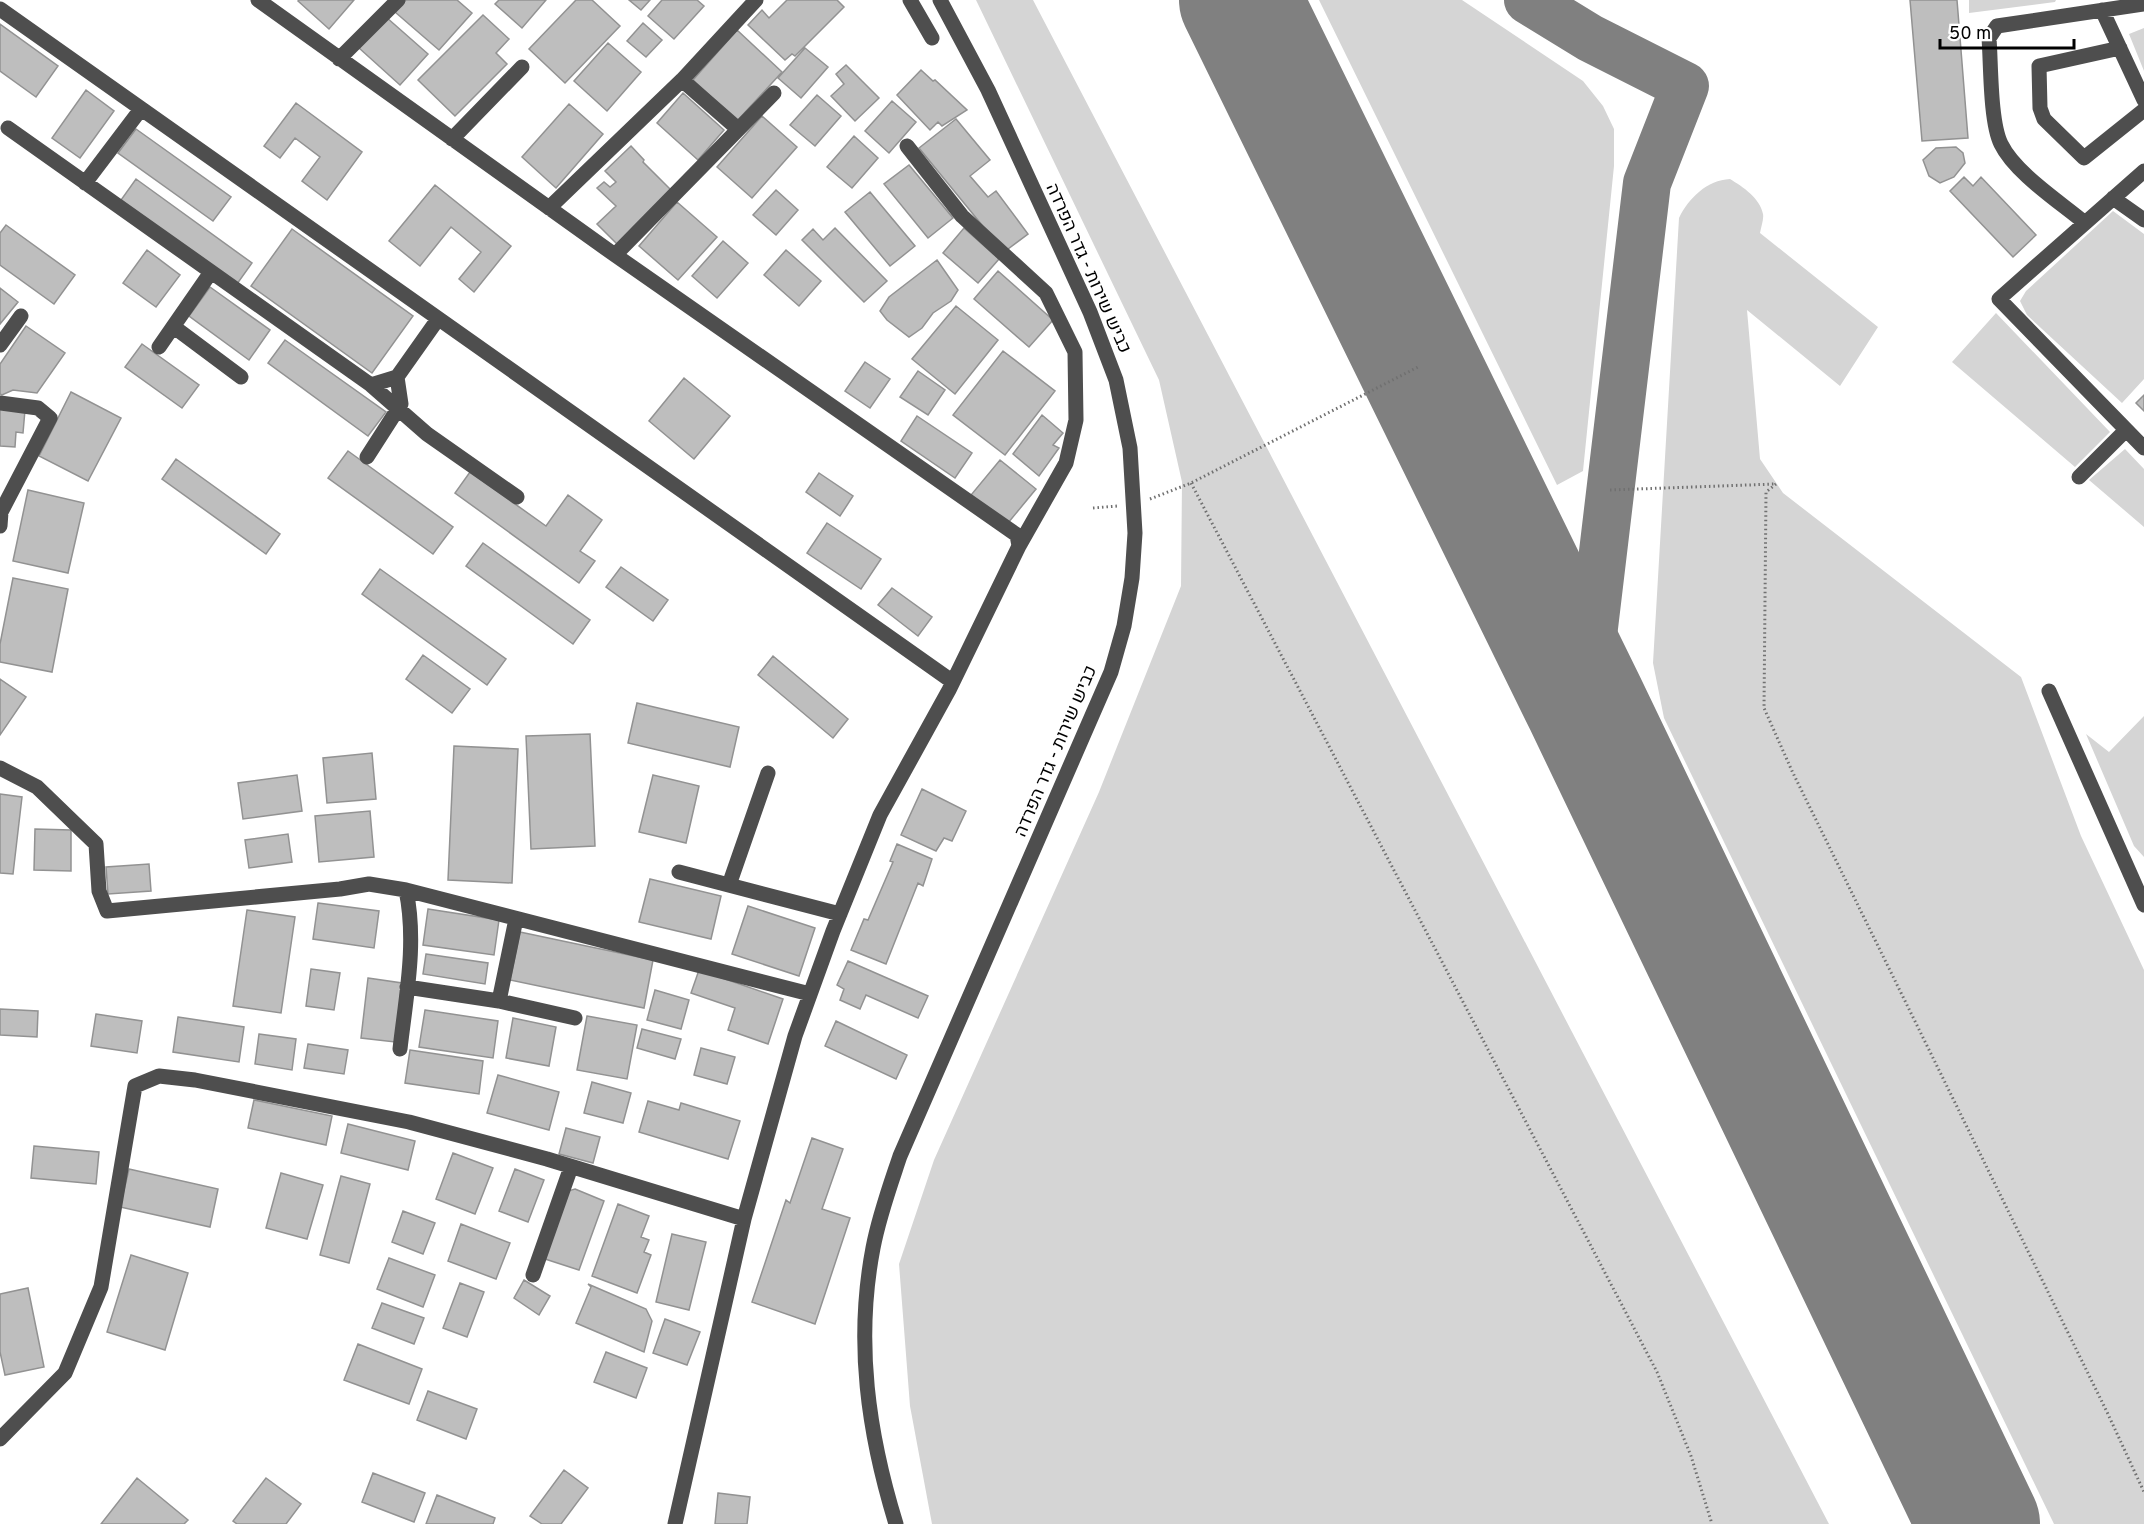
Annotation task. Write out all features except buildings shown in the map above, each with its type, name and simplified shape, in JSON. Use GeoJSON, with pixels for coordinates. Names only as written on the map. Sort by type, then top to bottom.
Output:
{"type":"FeatureCollection","features":[{"type":"Feature","properties":{"kind":"street"},"geometry":{"type":"LineString","coordinates":[[258,0],[615,255],[1002,524],[1017,535],[1019,546]]}},
{"type":"Feature","properties":{"kind":"street"},"geometry":{"type":"LineString","coordinates":[[339,59],[398,0]]}},
{"type":"Feature","properties":{"kind":"street"},"geometry":{"type":"LineString","coordinates":[[910,0],[932,38]]}},
{"type":"Feature","properties":{"kind":"street","name":"כביש שירות - גדר הפרדה"},"geometry":{"type":"LineString","coordinates":[[897,1524],[881,1474],[870,1421],[865,1373],[864,1308],[873,1249],[882,1210],[900,1156],[1111,672],[1124,626],[1132,578],[1135,533],[1130,448],[1116,380],[1090,312],[988,90],[940,0]]}},
{"type":"Feature","properties":{"kind":"street"},"geometry":{"type":"LineString","coordinates":[[2062,16],[2069,0]]}},
{"type":"Feature","properties":{"kind":"street"},"geometry":{"type":"LineString","coordinates":[[549,208],[682,80],[754,1]]}},
{"type":"Feature","properties":{"kind":"street"},"geometry":{"type":"LineString","coordinates":[[2085,223],[2019,169],[2000,142],[1995,126],[1989,38],[1997,26],[2144,4]]}},
{"type":"Feature","properties":{"kind":"street"},"geometry":{"type":"LineString","coordinates":[[0,9],[953,682]]}},
{"type":"Feature","properties":{"kind":"street"},"geometry":{"type":"LineString","coordinates":[[2102,10],[2144,100]]}},
{"type":"Feature","properties":{"kind":"street"},"geometry":{"type":"LineString","coordinates":[[2120,48],[2039,66],[2040,108],[2052,128],[2084,158],[2144,110]]}},
{"type":"Feature","properties":{"kind":"street"},"geometry":{"type":"LineString","coordinates":[[452,139],[522,67]]}},
{"type":"Feature","properties":{"kind":"street"},"geometry":{"type":"LineString","coordinates":[[682,80],[738,129]]}},
{"type":"Feature","properties":{"kind":"street"},"geometry":{"type":"LineString","coordinates":[[615,255],[774,93]]}},
{"type":"Feature","properties":{"kind":"street"},"geometry":{"type":"LineString","coordinates":[[85,183],[141,109]]}},
{"type":"Feature","properties":{"kind":"street"},"geometry":{"type":"LineString","coordinates":[[8,128],[371,386],[427,434],[517,497]]}},
{"type":"Feature","properties":{"kind":"street"},"geometry":{"type":"LineString","coordinates":[[675,1524],[744,1219],[795,1036],[810,994],[880,815],[953,682],[1019,546],[1066,463],[1076,420],[1075,352],[1046,293],[962,216],[907,146]]}},
{"type":"Feature","properties":{"kind":"street"},"geometry":{"type":"LineString","coordinates":[[2144,171],[1999,299],[2144,448]]}},
{"type":"Feature","properties":{"kind":"street"},"geometry":{"type":"LineString","coordinates":[[2113,198],[2144,220]]}},
{"type":"Feature","properties":{"kind":"street"},"geometry":{"type":"LineString","coordinates":[[159,347],[211,272]]}},
{"type":"Feature","properties":{"kind":"street"},"geometry":{"type":"LineString","coordinates":[[0,345],[21,316]]}},
{"type":"Feature","properties":{"kind":"street"},"geometry":{"type":"LineString","coordinates":[[371,386],[397,376],[438,320]]}},
{"type":"Feature","properties":{"kind":"street"},"geometry":{"type":"LineString","coordinates":[[174,327],[241,376]]}},
{"type":"Feature","properties":{"kind":"street"},"geometry":{"type":"LineString","coordinates":[[367,457],[401,404],[397,376]]}},
{"type":"Feature","properties":{"kind":"street"},"geometry":{"type":"LineString","coordinates":[[0,403],[38,408],[50,418],[2,512],[0,526]]}},
{"type":"Feature","properties":{"kind":"street"},"geometry":{"type":"LineString","coordinates":[[2079,477],[2126,430]]}},
{"type":"Feature","properties":{"kind":"street"},"geometry":{"type":"LineString","coordinates":[[2049,692],[2144,905]]}},
{"type":"Feature","properties":{"kind":"street"},"geometry":{"type":"LineString","coordinates":[[0,768],[37,787],[96,844],[99,891],[107,911],[340,889],[369,884],[406,890],[810,994]]}},
{"type":"Feature","properties":{"kind":"street"},"geometry":{"type":"LineString","coordinates":[[729,885],[768,773]]}},
{"type":"Feature","properties":{"kind":"street"},"geometry":{"type":"LineString","coordinates":[[679,872],[840,914]]}},
{"type":"Feature","properties":{"kind":"street"},"geometry":{"type":"LineString","coordinates":[[400,1049],[412,943],[406,890]]}},
{"type":"Feature","properties":{"kind":"street"},"geometry":{"type":"LineString","coordinates":[[499,1001],[516,918]]}},
{"type":"Feature","properties":{"kind":"street"},"geometry":{"type":"LineString","coordinates":[[407,987],[499,1001],[575,1018]]}},
{"type":"Feature","properties":{"kind":"street"},"geometry":{"type":"LineString","coordinates":[[0,1439],[65,1373],[101,1287],[135,1086],[159,1076],[195,1080],[409,1122],[571,1167],[744,1219]]}},
{"type":"Feature","properties":{"kind":"street"},"geometry":{"type":"LineString","coordinates":[[533,1275],[571,1167]]}},
{"type":"Feature","properties":{"kind":"path"},"geometry":{"type":"LineString","coordinates":[[1093,508],[1134,505],[1191,483],[1420,366]]}},
{"type":"Feature","properties":{"kind":"path"},"geometry":{"type":"LineString","coordinates":[[1191,483],[1657,1372],[1691,1456],[1712,1524]]}},
{"type":"Feature","properties":{"kind":"path"},"geometry":{"type":"LineString","coordinates":[[1610,490],[1776,484],[1766,492],[1764,708],[1792,771],[2107,1412],[2144,1492]]}},
{"type":"Feature","properties":{"kind":"shaded area"},"geometry":{"type":"Polygon","coordinates":[[[976,0],[1033,0],[1829,1524],[932,1524],[910,1406],[899,1264],[934,1160],[1099,792],[1181,586],[1182,482],[1159,380],[976,0]]]}},
{"type":"Feature","properties":{"kind":"shaded area"},"geometry":{"type":"Polygon","coordinates":[[[1319,0],[1462,0],[1583,81],[1603,106],[1614,129],[1614,166],[1583,471],[1557,485],[1319,0]]]}},
{"type":"Feature","properties":{"kind":"shaded area"},"geometry":{"type":"Polygon","coordinates":[[[1969,0],[2056,0],[2055,2],[1969,13],[1969,0]]]}},
{"type":"Feature","properties":{"kind":"shaded area"},"geometry":{"type":"Polygon","coordinates":[[[2144,28],[2144,71],[2129,34],[2144,28]]]}},
{"type":"Feature","properties":{"kind":"shaded area"},"geometry":{"type":"Polygon","coordinates":[[[1730,179],[1755,198],[1761,208],[1763,216],[1760,233],[1878,327],[1840,386],[1747,310],[1760,459],[1783,493],[2021,677],[2081,836],[2144,970],[2144,1524],[2054,1524],[1664,718],[1653,663],[1679,218],[1693,197],[1700,191],[1714,183],[1730,179]]]}},
{"type":"Feature","properties":{"kind":"shaded area"},"geometry":{"type":"Polygon","coordinates":[[[2113,211],[2144,234],[2144,379],[2122,403],[2027,315],[2020,301],[2026,291],[2113,211]]]}},
{"type":"Feature","properties":{"kind":"shaded area"},"geometry":{"type":"Polygon","coordinates":[[[1996,313],[2110,432],[2075,467],[1952,362],[1996,313]]]}},
{"type":"Feature","properties":{"kind":"shaded area"},"geometry":{"type":"Polygon","coordinates":[[[2125,449],[2144,469],[2144,527],[2089,480],[2125,449]]]}},
{"type":"Feature","properties":{"kind":"shaded area"},"geometry":{"type":"Polygon","coordinates":[[[2144,716],[2144,857],[2134,846],[2086,734],[2109,752],[2144,716]]]}},
{"type":"Feature","properties":{"kind":"taxiway"},"geometry":{"type":"LineString","coordinates":[[1528,0],[1590,38],[1685,86],[1647,183],[1585,703]]}},
{"type":"Feature","properties":{"kind":"runway"},"geometry":{"type":"LineString","coordinates":[[1240,0],[1585,703],[1979,1524]]}}]}
